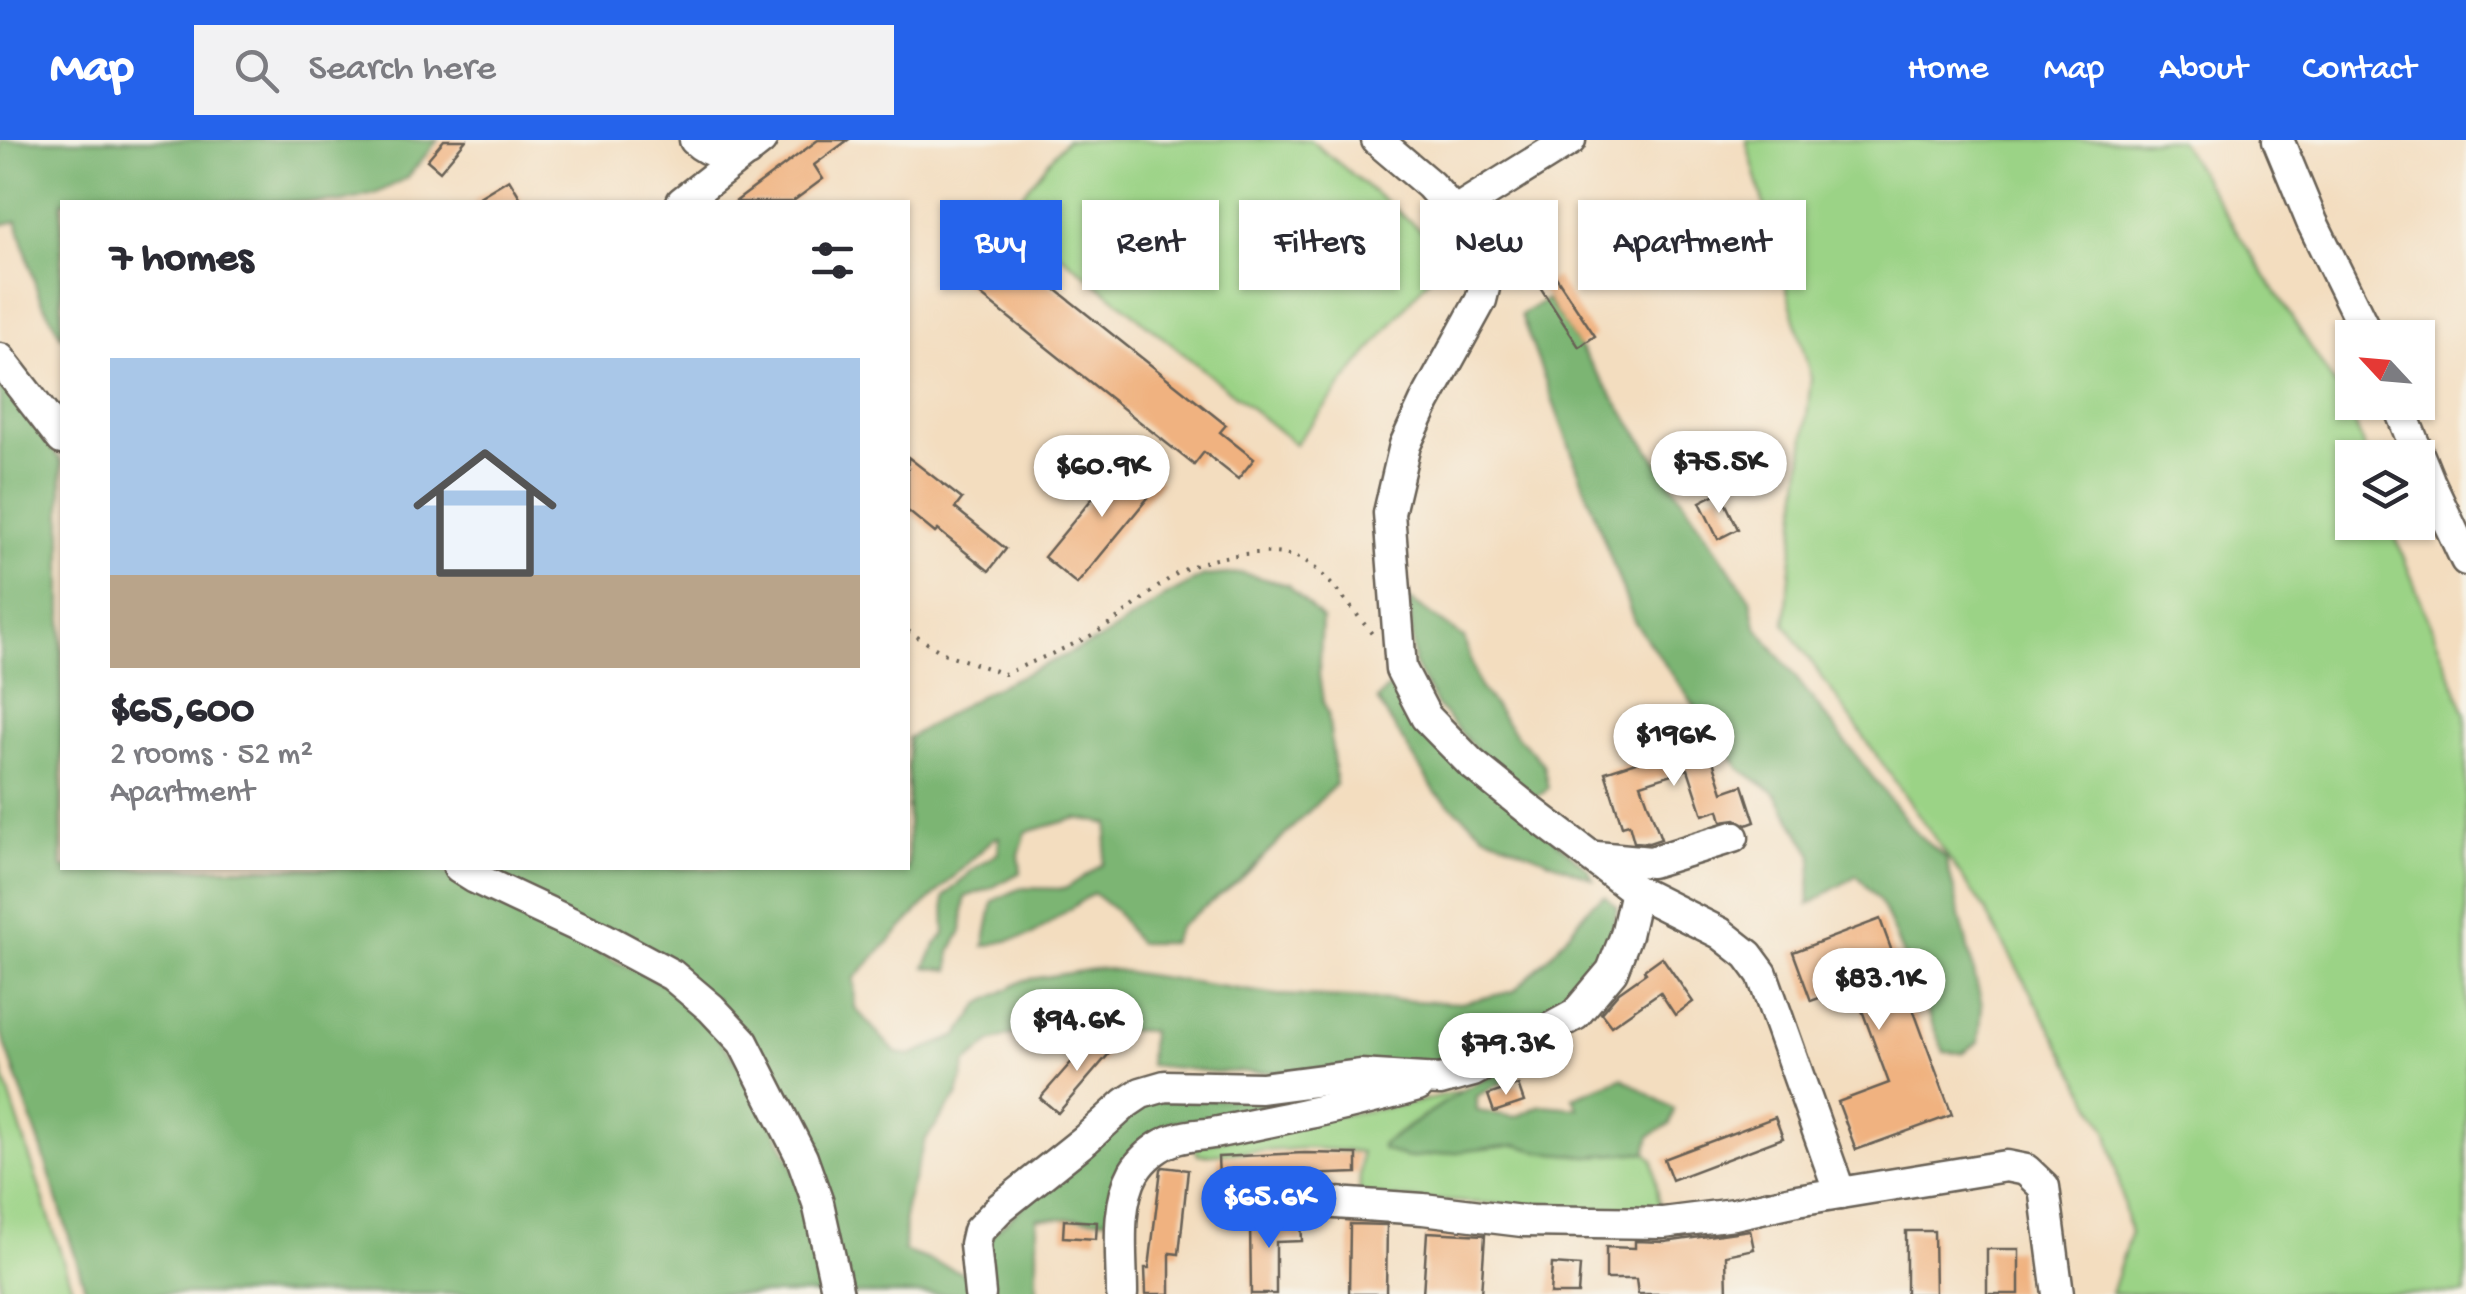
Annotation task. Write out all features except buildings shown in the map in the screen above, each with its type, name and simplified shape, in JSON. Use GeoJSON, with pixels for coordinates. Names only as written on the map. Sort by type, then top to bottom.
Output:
{"type":"FeatureCollection","features":[{"type":"Feature","properties":{"kind":"street"},"geometry":{"type":"LineString","coordinates":[[695,140],[720,154],[754,146]]}},
{"type":"Feature","properties":{"kind":"street"},"geometry":{"type":"LineString","coordinates":[[1377,140],[1444,200]]}},
{"type":"Feature","properties":{"kind":"street"},"geometry":{"type":"LineString","coordinates":[[1473,200],[1570,140]]}},
{"type":"Feature","properties":{"kind":"street"},"geometry":{"type":"LineString","coordinates":[[2278,140],[2312,222],[2361,320]]}},
{"type":"Feature","properties":{"kind":"street"},"geometry":{"type":"LineString","coordinates":[[685,200],[754,146]]}},
{"type":"Feature","properties":{"kind":"street"},"geometry":{"type":"LineString","coordinates":[[1484,290],[1405,445],[1389,512],[1401,669],[1426,716],[1471,762],[1636,890],[1720,933],[1748,955],[1762,974],[1840,1193]]}},
{"type":"Feature","properties":{"kind":"street"},"geometry":{"type":"LineString","coordinates":[[0,358],[60,436]]}},
{"type":"Feature","properties":{"kind":"street"},"geometry":{"type":"LineString","coordinates":[[2404,420],[2466,560]]}},
{"type":"Feature","properties":{"kind":"street"},"geometry":{"type":"LineString","coordinates":[[1593,856],[1651,862],[1733,837]]}},
{"type":"Feature","properties":{"kind":"street"},"geometry":{"type":"LineString","coordinates":[[461,870],[672,975],[743,1042],[802,1158],[818,1203],[838,1294]]}},
{"type":"Feature","properties":{"kind":"street"},"geometry":{"type":"LineString","coordinates":[[1122,1294],[1126,1191],[1135,1170],[1149,1153],[1174,1139],[1384,1096],[1473,1071],[1575,1014],[1612,971],[1636,890]]}},
{"type":"Feature","properties":{"kind":"street"},"geometry":{"type":"LineString","coordinates":[[980,1294],[975,1244],[978,1231],[1000,1208],[1140,1093],[1166,1086],[1261,1088],[1360,1075],[1440,1080]]}},
{"type":"Feature","properties":{"kind":"street"},"geometry":{"type":"LineString","coordinates":[[1232,1196],[1522,1221],[1664,1222],[1734,1214],[1796,1200],[2006,1166],[2026,1170],[2044,1187],[2058,1294]]}},
{"type":"Feature","properties":{"kind":"path"},"geometry":{"type":"LineString","coordinates":[[910,633],[942,653],[1005,674],[1092,635],[1181,571],[1220,558],[1286,553],[1306,561],[1329,584],[1401,669]]}},
{"type":"Feature","properties":{"kind":"green space"},"geometry":{"type":"Polygon","coordinates":[[[0,140],[438,140],[407,178],[375,194],[350,200],[60,200],[60,334],[38,294],[17,221],[0,225],[0,140]]]}},
{"type":"Feature","properties":{"kind":"green space"},"geometry":{"type":"Polygon","coordinates":[[[1066,140],[1310,140],[1384,200],[1239,200],[1239,290],[1400,290],[1400,213],[1420,229],[1420,289],[1295,444],[1104,290],[1219,290],[1219,200],[1082,200],[1082,272],[1062,256],[1062,200],[1018,200],[1066,140]]]}},
{"type":"Feature","properties":{"kind":"green space"},"geometry":{"type":"Polygon","coordinates":[[[1746,140],[2179,140],[2335,385],[2335,420],[2354,420],[2361,440],[2335,440],[2335,540],[2397,540],[2466,714],[2466,1294],[2111,1294],[2130,1234],[2108,1132],[1985,910],[1785,624],[1811,378],[1787,290],[1806,290],[1806,200],[1762,200],[1746,140]]]}},
{"type":"Feature","properties":{"kind":"green space"},"geometry":{"type":"Polygon","coordinates":[[[1547,299],[1751,600],[1756,626],[1915,832],[1946,858],[1982,1005],[1979,1042],[1962,1053],[1944,1052],[1881,903],[1857,875],[1808,905],[1813,855],[1775,793],[1740,769],[1634,621],[1521,315],[1547,299]]]}},
{"type":"Feature","properties":{"kind":"green space"},"geometry":{"type":"Polygon","coordinates":[[[0,380],[60,459],[60,870],[443,870],[476,894],[668,986],[735,1059],[768,1113],[793,1166],[826,1294],[87,1294],[0,1029],[0,380]]]}},
{"type":"Feature","properties":{"kind":"green space"},"geometry":{"type":"Polygon","coordinates":[[[1242,573],[1288,585],[1322,619],[1319,675],[1328,713],[1336,784],[1239,881],[1179,926],[1171,943],[1137,943],[1116,911],[1093,893],[1032,935],[984,946],[993,901],[1021,888],[1065,889],[1103,864],[1109,824],[1077,818],[1026,832],[1019,855],[1021,872],[965,897],[962,931],[950,952],[950,970],[925,967],[945,934],[944,897],[972,870],[998,853],[999,837],[993,839],[854,979],[855,1008],[896,1053],[910,1055],[958,1036],[980,1004],[1025,980],[1101,968],[1277,995],[1461,1003],[1514,991],[1551,955],[1591,905],[1605,896],[1617,907],[1607,967],[1568,1010],[1463,1067],[1214,1072],[1149,1065],[1151,1031],[1114,1030],[1095,1005],[991,1042],[966,1063],[958,1095],[925,1140],[905,1207],[904,1251],[966,1274],[972,1294],[848,1294],[749,1032],[482,870],[910,870],[910,737],[989,690],[1101,639],[1204,576],[1242,573]]]}},
{"type":"Feature","properties":{"kind":"green space"},"geometry":{"type":"Polygon","coordinates":[[[1409,599],[1464,638],[1479,686],[1543,764],[1548,788],[1536,798],[1477,751],[1437,706],[1414,664],[1409,599]]]}},
{"type":"Feature","properties":{"kind":"green space"},"geometry":{"type":"Polygon","coordinates":[[[1389,687],[1406,709],[1588,869],[1593,879],[1485,834],[1436,793],[1377,700],[1389,687]]]}},
{"type":"Feature","properties":{"kind":"green space"},"geometry":{"type":"Polygon","coordinates":[[[0,1065],[74,1294],[0,1294],[0,1065]]]}},
{"type":"Feature","properties":{"kind":"green space"},"geometry":{"type":"Polygon","coordinates":[[[1498,1072],[1507,1080],[1477,1096],[1477,1111],[1516,1117],[1541,1105],[1578,1108],[1573,1097],[1622,1078],[1674,1109],[1670,1124],[1650,1136],[1646,1152],[1588,1156],[1516,1145],[1406,1158],[1382,1149],[1382,1145],[1463,1090],[1498,1072]]]}},
{"type":"Feature","properties":{"kind":"green space"},"geometry":{"type":"Polygon","coordinates":[[[1463,1090],[1382,1144],[1406,1158],[1516,1145],[1588,1156],[1646,1152],[1653,1160],[1661,1214],[1359,1196],[1361,1152],[1308,1148],[1198,1155],[1194,1146],[1410,1104],[1463,1090]]]}},
{"type":"Feature","properties":{"kind":"green space"},"geometry":{"type":"Polygon","coordinates":[[[1348,1095],[1231,1121],[1166,1124],[1151,1135],[1107,1219],[1037,1218],[1037,1294],[991,1294],[991,1235],[1146,1101],[1348,1095]]]}}]}
